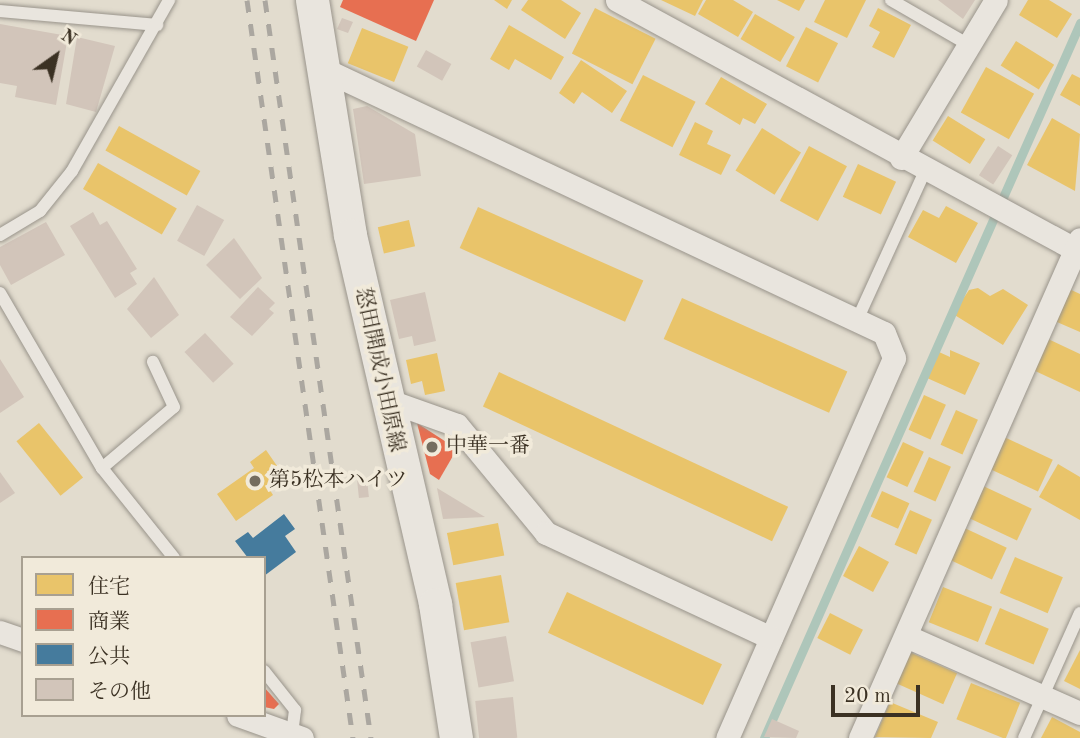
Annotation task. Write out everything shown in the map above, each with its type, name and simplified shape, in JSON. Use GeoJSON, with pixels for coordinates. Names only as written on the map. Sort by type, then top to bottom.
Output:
{"type":"FeatureCollection","features":[{"type":"Feature","properties":{"kind":"main road","name":"怒田開成小田原線"},"geometry":{"type":"LineString","coordinates":[[312,0],[321,68],[384,398],[435,604],[456,738]]}},
{"type":"Feature","properties":{"kind":"street"},"geometry":{"type":"LineString","coordinates":[[617,0],[1007,217],[1078,247],[860,738]]}},
{"type":"Feature","properties":{"kind":"street"},"geometry":{"type":"LineString","coordinates":[[901,158],[996,0]]}},
{"type":"Feature","properties":{"kind":"street"},"geometry":{"type":"LineString","coordinates":[[321,68],[858,318],[884,333],[894,358],[727,738]]}},
{"type":"Feature","properties":{"kind":"street"},"geometry":{"type":"LineString","coordinates":[[384,398],[457,425],[545,533],[771,638]]}},
{"type":"Feature","properties":{"kind":"street"},"geometry":{"type":"LineString","coordinates":[[0,632],[21,639]]}},
{"type":"Feature","properties":{"kind":"street"},"geometry":{"type":"LineString","coordinates":[[906,636],[1080,713]]}},
{"type":"Feature","properties":{"kind":"street"},"geometry":{"type":"LineString","coordinates":[[244,717],[288,735]]}},
{"type":"Feature","properties":{"kind":"lane"},"geometry":{"type":"LineString","coordinates":[[0,235],[40,211],[72,171],[169,0]]}},
{"type":"Feature","properties":{"kind":"lane"},"geometry":{"type":"LineString","coordinates":[[891,0],[969,45]]}},
{"type":"Feature","properties":{"kind":"lane"},"geometry":{"type":"LineString","coordinates":[[0,11],[157,25]]}},
{"type":"Feature","properties":{"kind":"lane"},"geometry":{"type":"LineString","coordinates":[[858,318],[925,172]]}},
{"type":"Feature","properties":{"kind":"lane"},"geometry":{"type":"LineString","coordinates":[[0,293],[102,468],[172,556]]}},
{"type":"Feature","properties":{"kind":"lane"},"geometry":{"type":"LineString","coordinates":[[102,468],[174,407],[153,362]]}},
{"type":"Feature","properties":{"kind":"lane"},"geometry":{"type":"LineString","coordinates":[[1024,738],[1080,613]]}},
{"type":"Feature","properties":{"kind":"lane"},"geometry":{"type":"LineString","coordinates":[[266,674],[295,710],[288,735]]}},
{"type":"Feature","properties":{"kind":"building: 住宅"},"geometry":{"type":"Polygon","coordinates":[[[494,0],[512,0],[507,9],[494,0]]]}},
{"type":"Feature","properties":{"kind":"building: 住宅"},"geometry":{"type":"Polygon","coordinates":[[[528,0],[561,0],[581,13],[565,39],[521,10],[528,0]]]}},
{"type":"Feature","properties":{"kind":"building: 住宅"},"geometry":{"type":"Polygon","coordinates":[[[661,0],[703,0],[695,16],[661,0]]]}},
{"type":"Feature","properties":{"kind":"building: 住宅"},"geometry":{"type":"Polygon","coordinates":[[[706,0],[733,0],[753,12],[738,37],[698,14],[706,0]]]}},
{"type":"Feature","properties":{"kind":"building: 住宅"},"geometry":{"type":"Polygon","coordinates":[[[777,0],[805,0],[799,11],[777,0]]]}},
{"type":"Feature","properties":{"kind":"building: 住宅"},"geometry":{"type":"Polygon","coordinates":[[[825,0],[866,0],[847,38],[814,22],[825,0]]]}},
{"type":"Feature","properties":{"kind":"building: 住宅"},"geometry":{"type":"Polygon","coordinates":[[[1028,0],[1049,0],[1072,14],[1057,38],[1019,15],[1028,0]]]}},
{"type":"Feature","properties":{"kind":"building: 住宅"},"geometry":{"type":"Polygon","coordinates":[[[595,8],[656,39],[632,84],[572,53],[595,8]]]}},
{"type":"Feature","properties":{"kind":"building: 住宅"},"geometry":{"type":"Polygon","coordinates":[[[878,8],[911,25],[894,58],[872,47],[880,32],[869,26],[878,8]]]}},
{"type":"Feature","properties":{"kind":"building: 住宅"},"geometry":{"type":"Polygon","coordinates":[[[755,14],[795,37],[780,62],[740,39],[755,14]]]}},
{"type":"Feature","properties":{"kind":"building: 住宅"},"geometry":{"type":"Polygon","coordinates":[[[509,25],[564,57],[551,80],[515,59],[509,70],[490,59],[509,25]]]}},
{"type":"Feature","properties":{"kind":"building: 住宅"},"geometry":{"type":"Polygon","coordinates":[[[806,27],[838,43],[818,83],[786,66],[806,27]]]}},
{"type":"Feature","properties":{"kind":"building: 住宅"},"geometry":{"type":"Polygon","coordinates":[[[362,28],[408,47],[394,82],[348,63],[362,28]]]}},
{"type":"Feature","properties":{"kind":"building: 住宅"},"geometry":{"type":"Polygon","coordinates":[[[1016,41],[1054,65],[1039,89],[1001,66],[1016,41]]]}},
{"type":"Feature","properties":{"kind":"building: 住宅"},"geometry":{"type":"Polygon","coordinates":[[[581,60],[627,91],[612,113],[582,92],[574,104],[559,93],[581,60]]]}},
{"type":"Feature","properties":{"kind":"building: 住宅"},"geometry":{"type":"Polygon","coordinates":[[[986,67],[1034,94],[1009,139],[961,112],[986,67]]]}},
{"type":"Feature","properties":{"kind":"building: 住宅"},"geometry":{"type":"Polygon","coordinates":[[[1072,74],[1080,78],[1080,106],[1060,95],[1072,74]]]}},
{"type":"Feature","properties":{"kind":"building: 住宅"},"geometry":{"type":"Polygon","coordinates":[[[643,75],[696,102],[672,147],[620,120],[643,75]]]}},
{"type":"Feature","properties":{"kind":"building: 住宅"},"geometry":{"type":"Polygon","coordinates":[[[721,77],[767,104],[755,124],[743,118],[740,125],[705,104],[721,77]]]}},
{"type":"Feature","properties":{"kind":"building: 住宅"},"geometry":{"type":"Polygon","coordinates":[[[948,116],[985,139],[970,164],[933,141],[948,116]]]}},
{"type":"Feature","properties":{"kind":"building: 住宅"},"geometry":{"type":"Polygon","coordinates":[[[1052,118],[1080,134],[1075,191],[1027,165],[1052,118]]]}},
{"type":"Feature","properties":{"kind":"building: 住宅"},"geometry":{"type":"Polygon","coordinates":[[[695,122],[713,131],[707,144],[731,155],[721,175],[679,155],[695,122]]]}},
{"type":"Feature","properties":{"kind":"building: 住宅"},"geometry":{"type":"Polygon","coordinates":[[[119,126],[200,171],[187,196],[105,150],[119,126]]]}},
{"type":"Feature","properties":{"kind":"building: 住宅"},"geometry":{"type":"Polygon","coordinates":[[[762,128],[801,152],[775,195],[736,170],[762,128]]]}},
{"type":"Feature","properties":{"kind":"building: 住宅"},"geometry":{"type":"Polygon","coordinates":[[[809,146],[847,166],[818,221],[780,201],[809,146]]]}},
{"type":"Feature","properties":{"kind":"building: 住宅"},"geometry":{"type":"Polygon","coordinates":[[[98,163],[177,208],[162,234],[83,189],[98,163]]]}},
{"type":"Feature","properties":{"kind":"building: 住宅"},"geometry":{"type":"Polygon","coordinates":[[[858,164],[896,182],[881,214],[843,197],[858,164]]]}},
{"type":"Feature","properties":{"kind":"building: 住宅"},"geometry":{"type":"Polygon","coordinates":[[[946,206],[978,223],[956,263],[908,237],[923,210],[939,218],[946,206]]]}},
{"type":"Feature","properties":{"kind":"building: 住宅"},"geometry":{"type":"Polygon","coordinates":[[[478,207],[643,281],[625,322],[460,248],[478,207]]]}},
{"type":"Feature","properties":{"kind":"building: 住宅"},"geometry":{"type":"Polygon","coordinates":[[[409,220],[415,246],[384,254],[378,227],[409,220]]]}},
{"type":"Feature","properties":{"kind":"building: 住宅"},"geometry":{"type":"Polygon","coordinates":[[[1065,287],[1080,294],[1080,332],[1050,319],[1065,287]]]}},
{"type":"Feature","properties":{"kind":"building: 住宅"},"geometry":{"type":"Polygon","coordinates":[[[978,288],[990,296],[1003,289],[1028,305],[1003,345],[953,314],[969,290],[978,288]]]}},
{"type":"Feature","properties":{"kind":"building: 住宅"},"geometry":{"type":"Polygon","coordinates":[[[682,298],[847,372],[829,413],[664,339],[682,298]]]}},
{"type":"Feature","properties":{"kind":"building: 住宅"},"geometry":{"type":"Polygon","coordinates":[[[1046,338],[1080,354],[1080,392],[1031,369],[1046,338]]]}},
{"type":"Feature","properties":{"kind":"building: 住宅"},"geometry":{"type":"Polygon","coordinates":[[[950,350],[980,363],[965,395],[927,378],[939,352],[950,357],[950,350]]]}},
{"type":"Feature","properties":{"kind":"building: 住宅"},"geometry":{"type":"Polygon","coordinates":[[[437,353],[445,391],[425,395],[422,381],[411,384],[406,360],[437,353]]]}},
{"type":"Feature","properties":{"kind":"building: 住宅"},"geometry":{"type":"Polygon","coordinates":[[[499,372],[788,507],[772,541],[483,406],[499,372]]]}},
{"type":"Feature","properties":{"kind":"building: 住宅"},"geometry":{"type":"Polygon","coordinates":[[[924,395],[946,405],[930,439],[909,430],[924,395]]]}},
{"type":"Feature","properties":{"kind":"building: 住宅"},"geometry":{"type":"Polygon","coordinates":[[[956,410],[978,420],[962,454],[941,445],[956,410]]]}},
{"type":"Feature","properties":{"kind":"building: 住宅"},"geometry":{"type":"Polygon","coordinates":[[[39,423],[83,477],[61,496],[16,441],[39,423]]]}},
{"type":"Feature","properties":{"kind":"building: 住宅"},"geometry":{"type":"Polygon","coordinates":[[[1002,436],[1053,460],[1038,491],[987,468],[1002,436]]]}},
{"type":"Feature","properties":{"kind":"building: 住宅"},"geometry":{"type":"Polygon","coordinates":[[[903,442],[924,452],[907,487],[887,477],[903,442]]]}},
{"type":"Feature","properties":{"kind":"building: 住宅","name":"第5松本ハイツ"},"geometry":{"type":"Polygon","coordinates":[[[266,450],[284,476],[268,487],[273,495],[236,521],[217,494],[254,468],[250,462],[266,450]]]}},
{"type":"Feature","properties":{"kind":"building: 住宅"},"geometry":{"type":"Polygon","coordinates":[[[929,457],[951,467],[935,501],[914,492],[929,457]]]}},
{"type":"Feature","properties":{"kind":"building: 住宅"},"geometry":{"type":"Polygon","coordinates":[[[1058,464],[1080,477],[1080,520],[1039,497],[1058,464]]]}},
{"type":"Feature","properties":{"kind":"building: 住宅"},"geometry":{"type":"Polygon","coordinates":[[[981,485],[1032,509],[1017,540],[966,517],[981,485]]]}},
{"type":"Feature","properties":{"kind":"building: 住宅"},"geometry":{"type":"Polygon","coordinates":[[[882,491],[909,503],[898,529],[871,517],[882,491]]]}},
{"type":"Feature","properties":{"kind":"building: 住宅"},"geometry":{"type":"Polygon","coordinates":[[[910,510],[932,520],[916,554],[895,545],[910,510]]]}},
{"type":"Feature","properties":{"kind":"building: 住宅"},"geometry":{"type":"Polygon","coordinates":[[[498,523],[504,555],[453,565],[447,533],[498,523]]]}},
{"type":"Feature","properties":{"kind":"building: 住宅"},"geometry":{"type":"Polygon","coordinates":[[[956,524],[1007,548],[992,579],[941,556],[956,524]]]}},
{"type":"Feature","properties":{"kind":"building: 住宅"},"geometry":{"type":"Polygon","coordinates":[[[859,546],[889,562],[873,592],[843,576],[859,546]]]}},
{"type":"Feature","properties":{"kind":"building: 住宅"},"geometry":{"type":"Polygon","coordinates":[[[1015,557],[1063,577],[1048,613],[1000,593],[1015,557]]]}},
{"type":"Feature","properties":{"kind":"building: 住宅"},"geometry":{"type":"Polygon","coordinates":[[[501,575],[509,622],[464,630],[456,583],[501,575]]]}},
{"type":"Feature","properties":{"kind":"building: 住宅"},"geometry":{"type":"Polygon","coordinates":[[[943,587],[992,607],[978,642],[929,622],[943,587]]]}},
{"type":"Feature","properties":{"kind":"building: 住宅"},"geometry":{"type":"Polygon","coordinates":[[[567,592],[722,664],[703,705],[548,633],[567,592]]]}},
{"type":"Feature","properties":{"kind":"building: 住宅"},"geometry":{"type":"Polygon","coordinates":[[[1000,608],[1049,629],[1034,665],[985,644],[1000,608]]]}},
{"type":"Feature","properties":{"kind":"building: 住宅"},"geometry":{"type":"Polygon","coordinates":[[[830,613],[863,630],[850,655],[817,638],[830,613]]]}},
{"type":"Feature","properties":{"kind":"building: 住宅"},"geometry":{"type":"Polygon","coordinates":[[[905,650],[957,673],[943,704],[891,681],[905,650]]]}},
{"type":"Feature","properties":{"kind":"building: 住宅"},"geometry":{"type":"Polygon","coordinates":[[[1080,650],[1080,689],[1064,681],[1080,650]]]}},
{"type":"Feature","properties":{"kind":"building: 住宅"},"geometry":{"type":"Polygon","coordinates":[[[971,683],[1020,703],[1006,738],[956,719],[971,683]]]}},
{"type":"Feature","properties":{"kind":"building: 住宅"},"geometry":{"type":"Polygon","coordinates":[[[890,702],[938,722],[931,738],[875,737],[890,702]]]}},
{"type":"Feature","properties":{"kind":"building: 住宅"},"geometry":{"type":"Polygon","coordinates":[[[1052,717],[1080,732],[1080,738],[1041,738],[1052,717]]]}},
{"type":"Feature","properties":{"kind":"building: 商業"},"geometry":{"type":"Polygon","coordinates":[[[343,0],[434,0],[416,41],[340,7],[343,0]]]}},
{"type":"Feature","properties":{"kind":"building: 商業"},"geometry":{"type":"Polygon","coordinates":[[[417,423],[457,449],[439,480],[430,474],[417,423]]]}},
{"type":"Feature","properties":{"kind":"building: 商業"},"geometry":{"type":"Polygon","coordinates":[[[266,689],[279,704],[274,709],[266,707],[266,689]]]}},
{"type":"Feature","properties":{"kind":"building: 公共"},"geometry":{"type":"Polygon","coordinates":[[[284,514],[295,529],[285,536],[296,552],[266,574],[266,556],[246,556],[235,541],[248,532],[253,538],[284,514]]]}},
{"type":"Feature","properties":{"kind":"building: その他"},"geometry":{"type":"Polygon","coordinates":[[[938,0],[975,0],[963,19],[938,0]]]}},
{"type":"Feature","properties":{"kind":"building: その他"},"geometry":{"type":"Polygon","coordinates":[[[342,18],[353,22],[348,33],[337,29],[342,18]]]}},
{"type":"Feature","properties":{"kind":"building: その他"},"geometry":{"type":"Polygon","coordinates":[[[0,24],[68,36],[56,105],[15,97],[17,86],[0,83],[0,24]]]}},
{"type":"Feature","properties":{"kind":"building: その他"},"geometry":{"type":"Polygon","coordinates":[[[77,37],[115,46],[96,112],[66,104],[77,37]]]}},
{"type":"Feature","properties":{"kind":"building: その他"},"geometry":{"type":"Polygon","coordinates":[[[426,50],[451,64],[442,81],[417,67],[426,50]]]}},
{"type":"Feature","properties":{"kind":"building: その他"},"geometry":{"type":"Polygon","coordinates":[[[367,106],[415,134],[421,176],[364,184],[353,109],[367,106]]]}},
{"type":"Feature","properties":{"kind":"building: その他"},"geometry":{"type":"Polygon","coordinates":[[[998,146],[1012,155],[993,185],[979,175],[998,146]]]}},
{"type":"Feature","properties":{"kind":"building: その他"},"geometry":{"type":"Polygon","coordinates":[[[197,205],[224,220],[204,256],[177,241],[197,205]]]}},
{"type":"Feature","properties":{"kind":"building: その他"},"geometry":{"type":"Polygon","coordinates":[[[93,212],[100,225],[107,221],[137,269],[130,273],[137,284],[115,298],[70,226],[93,212]]]}},
{"type":"Feature","properties":{"kind":"building: その他"},"geometry":{"type":"Polygon","coordinates":[[[46,222],[65,255],[11,285],[0,265],[0,247],[46,222]]]}},
{"type":"Feature","properties":{"kind":"building: その他"},"geometry":{"type":"Polygon","coordinates":[[[234,238],[262,278],[240,299],[206,265],[234,238]]]}},
{"type":"Feature","properties":{"kind":"building: その他"},"geometry":{"type":"Polygon","coordinates":[[[154,277],[179,315],[151,338],[127,309],[154,277]]]}},
{"type":"Feature","properties":{"kind":"building: その他"},"geometry":{"type":"Polygon","coordinates":[[[258,287],[275,303],[269,309],[274,313],[252,336],[230,317],[258,287]]]}},
{"type":"Feature","properties":{"kind":"building: その他"},"geometry":{"type":"Polygon","coordinates":[[[425,292],[436,341],[414,346],[412,336],[399,339],[390,300],[425,292]]]}},
{"type":"Feature","properties":{"kind":"building: その他"},"geometry":{"type":"Polygon","coordinates":[[[205,333],[234,364],[213,383],[185,352],[205,333]]]}},
{"type":"Feature","properties":{"kind":"building: その他"},"geometry":{"type":"Polygon","coordinates":[[[0,359],[24,397],[0,413],[0,359]]]}},
{"type":"Feature","properties":{"kind":"building: その他"},"geometry":{"type":"Polygon","coordinates":[[[0,472],[15,493],[0,503],[0,472]]]}},
{"type":"Feature","properties":{"kind":"building: その他"},"geometry":{"type":"Polygon","coordinates":[[[367,479],[369,497],[359,498],[357,480],[367,479]]]}},
{"type":"Feature","properties":{"kind":"building: その他"},"geometry":{"type":"Polygon","coordinates":[[[437,488],[485,517],[443,519],[437,488]]]}},
{"type":"Feature","properties":{"kind":"building: その他"},"geometry":{"type":"Polygon","coordinates":[[[506,636],[514,681],[479,688],[471,642],[506,636]]]}},
{"type":"Feature","properties":{"kind":"building: その他"},"geometry":{"type":"Polygon","coordinates":[[[513,697],[517,738],[479,738],[475,701],[513,697]]]}},
{"type":"Feature","properties":{"kind":"building: その他"},"geometry":{"type":"Polygon","coordinates":[[[772,719],[799,731],[796,738],[764,737],[772,719]]]}},
{"type":"Feature","properties":{"kind":"waterway"},"geometry":{"type":"LineString","coordinates":[[764,738],[1080,23]]}},
{"type":"Feature","properties":{"kind":"railway"},"geometry":{"type":"LineString","coordinates":[[247,0],[353,738]]}},
{"type":"Feature","properties":{"kind":"railway"},"geometry":{"type":"LineString","coordinates":[[265,0],[371,738]]}},
{"type":"Feature","properties":{"kind":"place","name":"中華一番"},"geometry":{"type":"Point","coordinates":[432,447]}},
{"type":"Feature","properties":{"kind":"place","name":"第5松本ハイツ"},"geometry":{"type":"Point","coordinates":[255,481]}}]}
